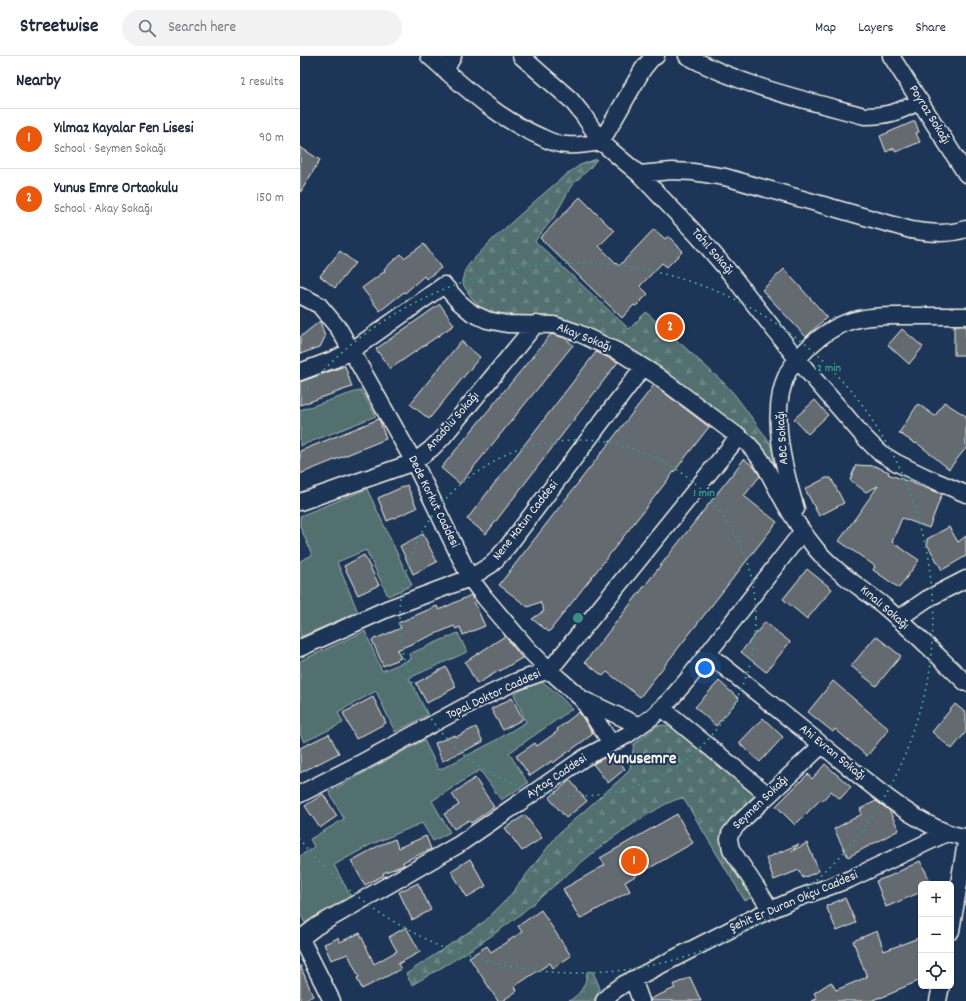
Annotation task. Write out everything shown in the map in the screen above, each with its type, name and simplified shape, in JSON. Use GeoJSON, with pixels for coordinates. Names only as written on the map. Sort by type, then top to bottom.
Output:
{"type":"FeatureCollection","features":[{"type":"Feature","properties":{"kind":"street"},"geometry":{"type":"LineString","coordinates":[[429,56],[469,92],[494,110],[529,132],[551,142],[566,145],[583,145],[601,142],[643,69],[656,56]]}},
{"type":"Feature","properties":{"kind":"street"},"geometry":{"type":"LineString","coordinates":[[445,70],[452,56]]}},
{"type":"Feature","properties":{"kind":"street","name":"Tahıl Sokağı"},"geometry":{"type":"LineString","coordinates":[[522,56],[570,100],[584,116],[601,142],[639,174],[699,236],[797,359],[865,438],[879,452],[918,473],[965,492]]}},
{"type":"Feature","properties":{"kind":"street"},"geometry":{"type":"LineString","coordinates":[[687,56],[714,70],[735,78],[865,116],[881,116],[897,112],[920,101]]}},
{"type":"Feature","properties":{"kind":"street","name":"Poyraz Sokağı"},"geometry":{"type":"LineString","coordinates":[[891,56],[966,174]]}},
{"type":"Feature","properties":{"kind":"street"},"geometry":{"type":"LineString","coordinates":[[639,174],[672,171],[693,172],[725,177],[911,230],[931,233],[949,233],[966,229]]}},
{"type":"Feature","properties":{"kind":"street","name":"Akay Sokağı"},"geometry":{"type":"LineString","coordinates":[[300,372],[335,359],[351,351],[444,285],[459,302],[472,313],[487,320],[507,324],[554,324],[576,332],[614,350],[656,375],[739,436],[758,454],[766,465],[781,496],[802,532]]}},
{"type":"Feature","properties":{"kind":"street","name":"Dede Korkut Caddesi"},"geometry":{"type":"LineString","coordinates":[[300,295],[318,305],[333,321],[414,462],[470,578],[503,621],[528,650],[582,699],[611,743]]}},
{"type":"Feature","properties":{"kind":"street","name":"ABC Sokağı"},"geometry":{"type":"LineString","coordinates":[[802,532],[783,463],[778,417],[782,391],[788,372],[797,359],[816,340],[833,328],[861,318],[884,316],[966,316]]}},
{"type":"Feature","properties":{"kind":"street","name":"Anadolu Sokağı"},"geometry":{"type":"LineString","coordinates":[[300,502],[414,462],[431,449],[443,437],[536,324]]}},
{"type":"Feature","properties":{"kind":"street","name":"Nene Hatun Caddesi"},"geometry":{"type":"LineString","coordinates":[[300,648],[387,609],[470,578],[489,566],[500,556],[644,367]]}},
{"type":"Feature","properties":{"kind":"street","name":"Topal Doktor Caddesi"},"geometry":{"type":"LineString","coordinates":[[300,794],[475,701],[515,682],[549,670],[739,436]]}},
{"type":"Feature","properties":{"kind":"street","name":"Kınalı Sokağı"},"geometry":{"type":"LineString","coordinates":[[802,532],[830,563],[898,618],[966,683]]}},
{"type":"Feature","properties":{"kind":"street","name":"Aytaç Caddesi"},"geometry":{"type":"LineString","coordinates":[[300,938],[317,926],[458,845],[584,758],[640,726],[662,708],[678,691],[802,532]]}},
{"type":"Feature","properties":{"kind":"street"},"geometry":{"type":"LineString","coordinates":[[898,618],[927,599],[966,579]]}},
{"type":"Feature","properties":{"kind":"street","name":"Ahi Evran Sokağı"},"geometry":{"type":"LineString","coordinates":[[708,654],[895,803],[938,829],[947,833],[966,837]]}},
{"type":"Feature","properties":{"kind":"street","name":"Dede Korkut Caddesi"},"geometry":{"type":"LineString","coordinates":[[582,699],[640,726]]}},
{"type":"Feature","properties":{"kind":"street"},"geometry":{"type":"LineString","coordinates":[[662,708],[768,795]]}},
{"type":"Feature","properties":{"kind":"street","name":"Seymen Sokağı"},"geometry":{"type":"LineString","coordinates":[[771,910],[731,849],[729,839],[730,834],[737,825],[768,795],[822,745]]}},
{"type":"Feature","properties":{"kind":"street","name":"Şehit Er Duran Okçu Caddesi"},"geometry":{"type":"LineString","coordinates":[[604,1001],[611,993],[633,979],[771,910],[798,898],[850,879],[947,833]]}},
{"type":"Feature","properties":{"kind":"street"},"geometry":{"type":"LineString","coordinates":[[953,917],[966,842]]}},
{"type":"Feature","properties":{"kind":"street"},"geometry":{"type":"LineString","coordinates":[[300,938],[332,1001]]}},
{"type":"Feature","properties":{"kind":"street"},"geometry":{"type":"LineString","coordinates":[[633,979],[641,1001]]}},
{"type":"Feature","properties":{"kind":"green space"},"geometry":{"type":"Polygon","coordinates":[[[597,159],[572,185],[554,217],[535,241],[629,329],[646,312],[724,383],[735,395],[768,440],[774,452],[782,489],[760,446],[551,318],[520,316],[493,312],[480,307],[465,288],[462,281],[465,270],[492,240],[563,177],[580,165],[597,159]]]}},
{"type":"Feature","properties":{"kind":"green space"},"geometry":{"type":"Polygon","coordinates":[[[361,390],[376,416],[300,446],[300,410],[361,390]]]}},
{"type":"Feature","properties":{"kind":"green space"},"geometry":{"type":"Polygon","coordinates":[[[367,489],[412,585],[388,596],[366,550],[337,562],[358,612],[300,637],[300,561],[312,555],[300,526],[300,516],[367,489]]]}},
{"type":"Feature","properties":{"kind":"green space"},"geometry":{"type":"Polygon","coordinates":[[[365,631],[382,671],[411,659],[409,654],[458,633],[467,652],[409,678],[428,715],[395,732],[376,691],[338,712],[343,723],[304,742],[300,734],[300,661],[365,631]]]}},
{"type":"Feature","properties":{"kind":"green space"},"geometry":{"type":"Polygon","coordinates":[[[540,681],[561,697],[572,709],[509,753],[528,783],[501,800],[480,770],[432,801],[450,832],[433,841],[422,823],[370,845],[334,865],[352,899],[305,923],[300,914],[300,856],[314,847],[310,839],[344,819],[329,792],[424,740],[439,770],[493,742],[526,722],[514,694],[540,681]]]}},
{"type":"Feature","properties":{"kind":"green space"},"geometry":{"type":"Polygon","coordinates":[[[664,725],[679,729],[753,790],[757,797],[724,830],[721,840],[752,897],[745,901],[682,798],[662,806],[627,828],[594,852],[533,904],[492,936],[412,985],[406,974],[485,921],[508,898],[559,833],[625,775],[630,768],[634,744],[657,726],[664,725]]]}},
{"type":"Feature","properties":{"kind":"green space"},"geometry":{"type":"Polygon","coordinates":[[[587,972],[593,972],[600,988],[594,1001],[569,1001],[582,989],[587,972]]]}},
{"type":"Feature","properties":{"kind":"building"},"geometry":{"type":"Polygon","coordinates":[[[915,121],[919,132],[916,133],[920,142],[896,152],[894,148],[886,152],[880,136],[915,121]]]}},
{"type":"Feature","properties":{"kind":"building"},"geometry":{"type":"Polygon","coordinates":[[[300,147],[320,160],[300,193],[300,147]]]}},
{"type":"Feature","properties":{"kind":"building"},"geometry":{"type":"Polygon","coordinates":[[[580,197],[614,231],[599,246],[619,266],[654,229],[665,239],[668,236],[683,251],[667,267],[662,263],[640,286],[648,294],[636,306],[634,305],[622,318],[540,238],[580,197]]]}},
{"type":"Feature","properties":{"kind":"building"},"geometry":{"type":"Polygon","coordinates":[[[424,244],[441,268],[426,279],[424,276],[405,293],[404,292],[380,311],[362,288],[385,271],[384,269],[401,254],[404,258],[424,244]]]}},
{"type":"Feature","properties":{"kind":"building"},"geometry":{"type":"Polygon","coordinates":[[[340,251],[355,263],[335,288],[320,276],[340,251]]]}},
{"type":"Feature","properties":{"kind":"building"},"geometry":{"type":"Polygon","coordinates":[[[784,269],[827,317],[806,337],[762,290],[784,269]]]}},
{"type":"Feature","properties":{"kind":"building"},"geometry":{"type":"Polygon","coordinates":[[[440,304],[454,325],[390,369],[376,349],[440,304]]]}},
{"type":"Feature","properties":{"kind":"building"},"geometry":{"type":"Polygon","coordinates":[[[320,321],[325,337],[320,347],[300,354],[300,337],[320,321]]]}},
{"type":"Feature","properties":{"kind":"building"},"geometry":{"type":"Polygon","coordinates":[[[954,326],[966,326],[966,355],[954,355],[954,326]]]}},
{"type":"Feature","properties":{"kind":"building"},"geometry":{"type":"Polygon","coordinates":[[[902,329],[923,347],[909,364],[888,345],[902,329]]]}},
{"type":"Feature","properties":{"kind":"building"},"geometry":{"type":"Polygon","coordinates":[[[551,334],[565,338],[573,345],[460,484],[441,468],[551,334]]]}},
{"type":"Feature","properties":{"kind":"building"},"geometry":{"type":"Polygon","coordinates":[[[461,341],[480,357],[429,419],[410,404],[461,341]]]}},
{"type":"Feature","properties":{"kind":"building"},"geometry":{"type":"Polygon","coordinates":[[[596,352],[618,362],[486,534],[467,519],[596,352]]]}},
{"type":"Feature","properties":{"kind":"building"},"geometry":{"type":"Polygon","coordinates":[[[345,366],[352,387],[300,405],[300,382],[345,366]]]}},
{"type":"Feature","properties":{"kind":"building"},"geometry":{"type":"Polygon","coordinates":[[[654,385],[709,427],[549,632],[532,619],[544,611],[540,602],[528,607],[499,585],[654,385]]]}},
{"type":"Feature","properties":{"kind":"building"},"geometry":{"type":"Polygon","coordinates":[[[815,400],[828,415],[808,434],[794,419],[815,400]]]}},
{"type":"Feature","properties":{"kind":"building"},"geometry":{"type":"Polygon","coordinates":[[[944,402],[966,416],[966,448],[949,469],[917,443],[916,444],[899,433],[918,404],[935,416],[944,402]]]}},
{"type":"Feature","properties":{"kind":"building"},"geometry":{"type":"Polygon","coordinates":[[[379,419],[386,439],[300,474],[300,451],[379,419]]]}},
{"type":"Feature","properties":{"kind":"building"},"geometry":{"type":"Polygon","coordinates":[[[744,459],[754,467],[760,476],[744,496],[777,522],[640,697],[607,672],[603,676],[585,662],[744,459]]]}},
{"type":"Feature","properties":{"kind":"building"},"geometry":{"type":"Polygon","coordinates":[[[856,465],[875,466],[889,472],[888,474],[942,494],[929,528],[902,518],[892,542],[919,560],[899,588],[873,570],[875,566],[839,541],[878,486],[866,492],[850,480],[856,465]]]}},
{"type":"Feature","properties":{"kind":"building"},"geometry":{"type":"Polygon","coordinates":[[[826,478],[831,478],[844,503],[819,516],[805,489],[826,478]]]}},
{"type":"Feature","properties":{"kind":"building"},"geometry":{"type":"Polygon","coordinates":[[[407,485],[417,508],[387,521],[378,498],[407,485]]]}},
{"type":"Feature","properties":{"kind":"building"},"geometry":{"type":"Polygon","coordinates":[[[949,527],[958,542],[966,536],[966,556],[942,570],[927,544],[927,539],[949,527]]]}},
{"type":"Feature","properties":{"kind":"building"},"geometry":{"type":"Polygon","coordinates":[[[423,534],[437,562],[413,574],[400,546],[423,534]]]}},
{"type":"Feature","properties":{"kind":"building"},"geometry":{"type":"Polygon","coordinates":[[[364,555],[379,585],[358,595],[344,566],[364,555]]]}},
{"type":"Feature","properties":{"kind":"building"},"geometry":{"type":"Polygon","coordinates":[[[807,569],[832,589],[807,619],[783,599],[807,569]]]}},
{"type":"Feature","properties":{"kind":"building"},"geometry":{"type":"Polygon","coordinates":[[[471,595],[485,626],[463,635],[460,627],[456,629],[454,626],[397,650],[401,658],[383,666],[372,640],[401,628],[398,623],[437,606],[439,610],[471,595]]]}},
{"type":"Feature","properties":{"kind":"building"},"geometry":{"type":"Polygon","coordinates":[[[765,622],[790,642],[766,672],[741,652],[765,622]]]}},
{"type":"Feature","properties":{"kind":"building"},"geometry":{"type":"Polygon","coordinates":[[[505,636],[522,658],[477,684],[465,662],[505,636]]]}},
{"type":"Feature","properties":{"kind":"building"},"geometry":{"type":"Polygon","coordinates":[[[876,636],[901,656],[876,686],[851,666],[876,636]]]}},
{"type":"Feature","properties":{"kind":"building"},"geometry":{"type":"Polygon","coordinates":[[[446,667],[456,687],[427,703],[416,683],[446,667]]]}},
{"type":"Feature","properties":{"kind":"building"},"geometry":{"type":"Polygon","coordinates":[[[719,681],[739,699],[716,726],[695,707],[719,681]]]}},
{"type":"Feature","properties":{"kind":"building"},"geometry":{"type":"Polygon","coordinates":[[[833,681],[889,729],[867,756],[835,729],[833,732],[808,712],[833,681]]]}},
{"type":"Feature","properties":{"kind":"building"},"geometry":{"type":"Polygon","coordinates":[[[373,697],[386,723],[356,739],[343,713],[373,697]]]}},
{"type":"Feature","properties":{"kind":"building"},"geometry":{"type":"Polygon","coordinates":[[[512,698],[523,719],[503,730],[491,709],[512,698]]]}},
{"type":"Feature","properties":{"kind":"building"},"geometry":{"type":"Polygon","coordinates":[[[955,704],[966,713],[966,732],[952,749],[932,732],[955,704]]]}},
{"type":"Feature","properties":{"kind":"building"},"geometry":{"type":"Polygon","coordinates":[[[579,712],[593,734],[553,763],[552,761],[530,776],[516,756],[535,743],[537,746],[558,731],[557,729],[579,712]]]}},
{"type":"Feature","properties":{"kind":"building"},"geometry":{"type":"Polygon","coordinates":[[[763,718],[783,737],[760,762],[739,743],[763,718]]]}},
{"type":"Feature","properties":{"kind":"building"},"geometry":{"type":"Polygon","coordinates":[[[476,727],[483,742],[442,761],[435,743],[455,735],[456,737],[476,727]]]}},
{"type":"Feature","properties":{"kind":"building"},"geometry":{"type":"Polygon","coordinates":[[[329,734],[339,753],[300,773],[300,748],[329,734]]]}},
{"type":"Feature","properties":{"kind":"building"},"geometry":{"type":"Polygon","coordinates":[[[613,753],[625,769],[608,783],[593,764],[613,753]]]}},
{"type":"Feature","properties":{"kind":"building"},"geometry":{"type":"Polygon","coordinates":[[[825,764],[851,787],[840,799],[831,791],[795,825],[776,806],[808,774],[812,779],[825,764]]]}},
{"type":"Feature","properties":{"kind":"building"},"geometry":{"type":"Polygon","coordinates":[[[475,778],[494,807],[471,823],[469,820],[454,829],[444,814],[459,805],[452,794],[475,778]]]}},
{"type":"Feature","properties":{"kind":"building"},"geometry":{"type":"Polygon","coordinates":[[[570,780],[587,801],[566,818],[549,798],[570,780]]]}},
{"type":"Feature","properties":{"kind":"building"},"geometry":{"type":"Polygon","coordinates":[[[323,794],[337,816],[320,828],[305,806],[323,794]]]}},
{"type":"Feature","properties":{"kind":"building"},"geometry":{"type":"Polygon","coordinates":[[[876,801],[889,810],[899,830],[848,857],[834,829],[862,814],[860,809],[876,801]]]}},
{"type":"Feature","properties":{"kind":"building"},"geometry":{"type":"Polygon","coordinates":[[[677,814],[693,843],[625,882],[630,891],[580,919],[563,889],[605,865],[600,858],[677,814]]]}},
{"type":"Feature","properties":{"kind":"building"},"geometry":{"type":"Polygon","coordinates":[[[525,815],[542,838],[522,851],[505,828],[525,815]]]}},
{"type":"Feature","properties":{"kind":"building"},"geometry":{"type":"Polygon","coordinates":[[[426,836],[431,849],[403,862],[404,865],[383,873],[384,875],[365,885],[351,861],[380,845],[395,839],[398,848],[426,836]]]}},
{"type":"Feature","properties":{"kind":"building"},"geometry":{"type":"Polygon","coordinates":[[[807,843],[819,871],[803,878],[799,870],[774,880],[766,858],[799,844],[792,851],[807,843]]]}},
{"type":"Feature","properties":{"kind":"building"},"geometry":{"type":"Polygon","coordinates":[[[470,859],[486,886],[467,897],[451,871],[470,859]]]}},
{"type":"Feature","properties":{"kind":"building"},"geometry":{"type":"Polygon","coordinates":[[[920,861],[930,881],[918,881],[918,893],[886,907],[876,881],[890,876],[920,861]]]}},
{"type":"Feature","properties":{"kind":"building"},"geometry":{"type":"Polygon","coordinates":[[[418,883],[431,910],[412,920],[399,892],[418,883]]]}},
{"type":"Feature","properties":{"kind":"building"},"geometry":{"type":"Polygon","coordinates":[[[845,898],[856,923],[837,931],[826,906],[845,898]]]}},
{"type":"Feature","properties":{"kind":"building"},"geometry":{"type":"Polygon","coordinates":[[[541,910],[571,956],[553,968],[550,963],[515,986],[517,991],[502,1001],[498,1001],[469,957],[487,946],[491,952],[522,932],[518,926],[541,910]]]}},
{"type":"Feature","properties":{"kind":"building"},"geometry":{"type":"Polygon","coordinates":[[[406,927],[420,952],[398,964],[401,969],[362,989],[357,978],[359,977],[348,954],[331,960],[324,944],[338,938],[340,942],[360,933],[374,964],[397,951],[389,937],[406,927]]]}},
{"type":"Feature","properties":{"kind":"building"},"geometry":{"type":"Polygon","coordinates":[[[877,931],[884,951],[918,938],[918,981],[871,1001],[811,1001],[817,998],[814,993],[831,982],[836,990],[867,977],[853,941],[877,931]]]}},
{"type":"Feature","properties":{"kind":"building"},"geometry":{"type":"Polygon","coordinates":[[[300,965],[313,996],[303,1001],[300,1001],[300,965]]]}},
{"type":"Feature","properties":{"kind":"building"},"geometry":{"type":"Polygon","coordinates":[[[690,977],[701,1001],[650,1001],[650,999],[675,988],[673,985],[690,977]]]}},
{"type":"Feature","properties":{"kind":"place","name":"Yunus Emre Ortaokulu"},"geometry":{"type":"Point","coordinates":[670,327]}},
{"type":"Feature","properties":{"kind":"place","name":"Yılmaz Kayalar Fen Lisesi"},"geometry":{"type":"Point","coordinates":[634,861]}},
{"type":"Feature","properties":{"kind":"district","name":"Yunusemre"},"geometry":{"type":"Point","coordinates":[642,760]}}]}
